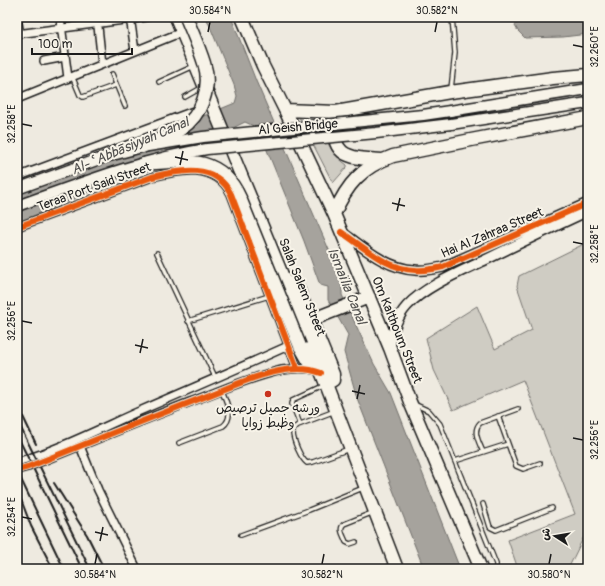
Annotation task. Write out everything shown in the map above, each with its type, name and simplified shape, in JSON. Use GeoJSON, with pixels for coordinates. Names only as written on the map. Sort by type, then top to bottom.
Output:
{"type":"FeatureCollection","features":[{"type":"Feature","properties":{"kind":"highway","name":"Salah Salem Street"},"geometry":{"type":"LineString","coordinates":[[176,17],[321,371],[397,569]]}},
{"type":"Feature","properties":{"kind":"highway"},"geometry":{"type":"LineString","coordinates":[[142,147],[174,133],[188,124],[198,112],[204,97],[207,81],[205,64],[186,17]]}},
{"type":"Feature","properties":{"kind":"highway","name":"Om Kalthoum Street"},"geometry":{"type":"LineString","coordinates":[[242,17],[263,66],[286,110],[342,232],[390,348],[410,402],[481,569]]}},
{"type":"Feature","properties":{"kind":"highway"},"geometry":{"type":"LineString","coordinates":[[286,110],[336,112],[450,92],[553,78],[588,75]]}},
{"type":"Feature","properties":{"kind":"highway"},"geometry":{"type":"LineString","coordinates":[[336,112],[334,124],[335,139],[338,147],[343,152],[354,158],[382,160]]}},
{"type":"Feature","properties":{"kind":"highway"},"geometry":{"type":"LineString","coordinates":[[334,214],[341,197],[352,183],[365,170],[382,160],[394,156],[471,140],[588,118]]}},
{"type":"Feature","properties":{"kind":"highway"},"geometry":{"type":"LineString","coordinates":[[144,164],[189,160],[213,167],[228,178],[240,198],[300,346],[308,360],[321,371]]}},
{"type":"Feature","properties":{"kind":"highway"},"geometry":{"type":"LineString","coordinates":[[285,282],[294,283],[315,319],[334,376],[333,380],[326,384]]}},
{"type":"Feature","properties":{"kind":"highway"},"geometry":{"type":"LineString","coordinates":[[315,319],[368,297]]}},
{"type":"Feature","properties":{"kind":"main road","name":"Al Geish Bridge"},"geometry":{"type":"LineString","coordinates":[[17,189],[105,157],[142,147],[203,137],[415,116],[588,89]]}},
{"type":"Feature","properties":{"kind":"main road","name":"Al Geish Bridge"},"geometry":{"type":"LineString","coordinates":[[17,206],[171,155],[207,149],[376,133],[451,124],[588,102]]}},
{"type":"Feature","properties":{"kind":"street"},"geometry":{"type":"LineString","coordinates":[[18,17],[18,34],[62,28],[97,20],[147,17]]}},
{"type":"Feature","properties":{"kind":"street"},"geometry":{"type":"LineString","coordinates":[[60,17],[65,57],[70,77]]}},
{"type":"Feature","properties":{"kind":"street"},"geometry":{"type":"LineString","coordinates":[[130,18],[135,51]]}},
{"type":"Feature","properties":{"kind":"street"},"geometry":{"type":"LineString","coordinates":[[97,20],[102,64]]}},
{"type":"Feature","properties":{"kind":"street"},"geometry":{"type":"LineString","coordinates":[[17,99],[182,32]]}},
{"type":"Feature","properties":{"kind":"street"},"geometry":{"type":"LineString","coordinates":[[44,61],[65,57]]}},
{"type":"Feature","properties":{"kind":"street"},"geometry":{"type":"LineString","coordinates":[[17,177],[212,104]]}},
{"type":"Feature","properties":{"kind":"street"},"geometry":{"type":"LineString","coordinates":[[234,159],[234,174],[230,180],[224,184],[230,194],[297,368]]}},
{"type":"Feature","properties":{"kind":"street","name":"Teraa Port Said Street"},"geometry":{"type":"LineString","coordinates":[[17,227],[145,180],[172,172],[195,170],[204,172],[214,176],[224,184]]}},
{"type":"Feature","properties":{"kind":"street","name":"Hai Al Zahraa Street"},"geometry":{"type":"LineString","coordinates":[[342,232],[378,258],[395,267],[424,270],[443,267],[588,203]]}},
{"type":"Feature","properties":{"kind":"street","name":"Hai Al Zahraa Street"},"geometry":{"type":"LineString","coordinates":[[390,348],[395,325],[400,315],[407,305],[416,298],[448,278],[588,211]]}},
{"type":"Feature","properties":{"kind":"street"},"geometry":{"type":"LineString","coordinates":[[443,267],[448,278]]}},
{"type":"Feature","properties":{"kind":"street"},"geometry":{"type":"LineString","coordinates":[[17,462],[36,456],[107,426],[288,346]]}},
{"type":"Feature","properties":{"kind":"street"},"geometry":{"type":"LineString","coordinates":[[17,470],[28,467],[222,390],[271,373],[297,368],[321,371]]}},
{"type":"Feature","properties":{"kind":"street"},"geometry":{"type":"LineString","coordinates":[[216,379],[222,390]]}},
{"type":"Feature","properties":{"kind":"street"},"geometry":{"type":"LineString","coordinates":[[107,426],[110,434]]}},
{"type":"Feature","properties":{"kind":"street"},"geometry":{"type":"LineString","coordinates":[[80,446],[98,490],[137,569]]}},
{"type":"Feature","properties":{"kind":"lane"},"geometry":{"type":"LineString","coordinates":[[450,92],[455,53],[452,17]]}},
{"type":"Feature","properties":{"kind":"lane"},"geometry":{"type":"LineString","coordinates":[[159,82],[196,65]]}},
{"type":"Feature","properties":{"kind":"lane"},"geometry":{"type":"LineString","coordinates":[[112,74],[125,106]]}},
{"type":"Feature","properties":{"kind":"lane"},"geometry":{"type":"LineString","coordinates":[[70,77],[80,95],[83,97],[116,85]]}},
{"type":"Feature","properties":{"kind":"lane"},"geometry":{"type":"LineString","coordinates":[[185,97],[204,86]]}},
{"type":"Feature","properties":{"kind":"lane"},"geometry":{"type":"LineString","coordinates":[[157,253],[216,379]]}},
{"type":"Feature","properties":{"kind":"lane"},"geometry":{"type":"LineString","coordinates":[[188,321],[269,296]]}},
{"type":"Feature","properties":{"kind":"lane"},"geometry":{"type":"LineString","coordinates":[[300,424],[292,404],[293,400],[326,384]]}},
{"type":"Feature","properties":{"kind":"lane"},"geometry":{"type":"LineString","coordinates":[[180,443],[227,423],[230,414],[222,390]]}},
{"type":"Feature","properties":{"kind":"lane"},"geometry":{"type":"LineString","coordinates":[[410,402],[429,411],[440,424],[496,564],[496,569]]}},
{"type":"Feature","properties":{"kind":"lane"},"geometry":{"type":"LineString","coordinates":[[483,452],[476,433],[477,427],[480,423],[518,409]]}},
{"type":"Feature","properties":{"kind":"lane"},"geometry":{"type":"LineString","coordinates":[[336,411],[295,427],[293,435],[302,459],[307,463],[313,462],[350,448]]}},
{"type":"Feature","properties":{"kind":"lane"},"geometry":{"type":"LineString","coordinates":[[498,416],[516,466],[523,469],[540,463]]}},
{"type":"Feature","properties":{"kind":"lane"},"geometry":{"type":"LineString","coordinates":[[455,461],[508,444]]}},
{"type":"Feature","properties":{"kind":"lane"},"geometry":{"type":"LineString","coordinates":[[241,535],[309,510],[365,487]]}},
{"type":"Feature","properties":{"kind":"lane"},"geometry":{"type":"LineString","coordinates":[[483,504],[492,528]]}},
{"type":"Feature","properties":{"kind":"lane"},"geometry":{"type":"LineString","coordinates":[[483,531],[492,528],[496,530],[552,508]]}},
{"type":"Feature","properties":{"kind":"lane"},"geometry":{"type":"LineString","coordinates":[[356,542],[350,544],[346,542],[341,530],[342,526],[375,511]]}},
{"type":"Feature","properties":{"kind":"shaded area"},"geometry":{"type":"Polygon","coordinates":[[[206,17],[231,17],[256,81],[342,280],[342,295],[374,364],[391,393],[460,569],[424,569],[357,398],[344,352],[348,335],[328,300],[328,287],[320,285],[304,241],[258,128],[245,122],[190,149],[17,223],[17,193],[235,103],[237,96],[234,85],[206,17]]]}},
{"type":"Feature","properties":{"kind":"shaded area"},"geometry":{"type":"Polygon","coordinates":[[[520,17],[588,17],[588,34],[563,37],[525,38],[515,26],[520,17]]]}},
{"type":"Feature","properties":{"kind":"shaded area"},"geometry":{"type":"Polygon","coordinates":[[[298,115],[324,119],[327,142],[335,155],[347,165],[347,167],[333,183],[298,115]]]}},
{"type":"Feature","properties":{"kind":"shaded area"},"geometry":{"type":"Polygon","coordinates":[[[588,242],[588,528],[568,569],[518,569],[508,540],[575,514],[523,380],[453,410],[434,370],[426,338],[477,306],[495,349],[532,330],[517,286],[519,276],[588,242]]]}},
{"type":"Feature","properties":{"kind":"railway"},"geometry":{"type":"LineString","coordinates":[[17,404],[36,444]]}},
{"type":"Feature","properties":{"kind":"railway"},"geometry":{"type":"LineString","coordinates":[[17,420],[90,569]]}},
{"type":"Feature","properties":{"kind":"railway"},"geometry":{"type":"LineString","coordinates":[[17,435],[82,569]]}},
{"type":"Feature","properties":{"kind":"railway"},"geometry":{"type":"LineString","coordinates":[[17,471],[64,569]]}},
{"type":"Feature","properties":{"kind":"railway"},"geometry":{"type":"LineString","coordinates":[[54,483],[87,535],[104,569]]}},
{"type":"Feature","properties":{"kind":"railway"},"geometry":{"type":"LineString","coordinates":[[17,489],[31,526],[53,569]]}},
{"type":"Feature","properties":{"kind":"cycle path"},"geometry":{"type":"LineString","coordinates":[[17,227],[152,177],[185,171],[196,171],[216,177],[224,184],[231,194],[297,368]]}},
{"type":"Feature","properties":{"kind":"cycle path"},"geometry":{"type":"LineString","coordinates":[[341,232],[376,256],[394,266],[404,269],[429,270],[443,267],[588,203]]}},
{"type":"Feature","properties":{"kind":"cycle path"},"geometry":{"type":"LineString","coordinates":[[17,470],[263,375],[285,370],[299,369],[308,369],[321,373]]}},
{"type":"Feature","properties":{"kind":"place","name":"ورشه جميل ترصيص وظبط زوايا"},"geometry":{"type":"Point","coordinates":[268,394]}},
{"type":"Feature","properties":{"kind":"water label","name":"Al-ʿAbbāsiyyah Canal"},"geometry":{"type":"Point","coordinates":[130,146]}},
{"type":"Feature","properties":{"kind":"water label","name":"Ismaïlia Canal"},"geometry":{"type":"Point","coordinates":[347,286]}}]}
